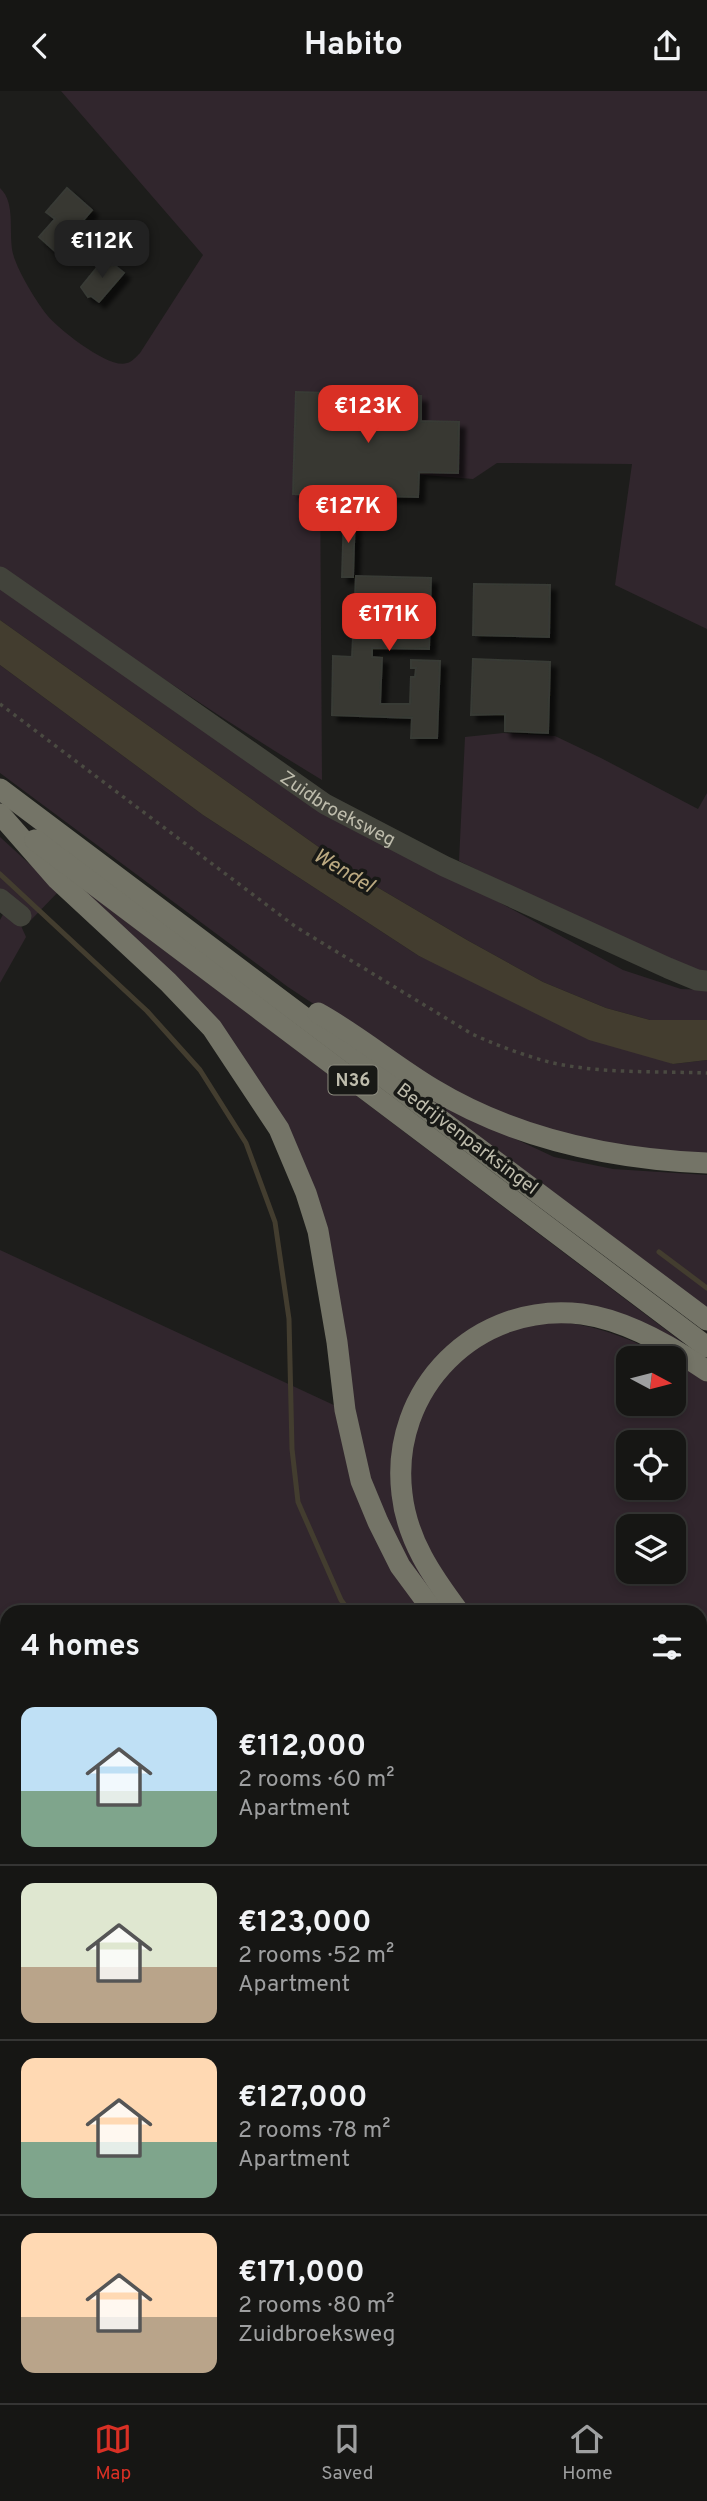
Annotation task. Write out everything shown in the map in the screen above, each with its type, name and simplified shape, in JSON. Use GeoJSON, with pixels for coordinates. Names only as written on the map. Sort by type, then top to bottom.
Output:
{"type":"FeatureCollection","features":[{"type":"Feature","properties":{"kind":"highway","name":"Bedrijvenparksingel"},"geometry":{"type":"LineString","coordinates":[[0,789],[707,1320]]}},
{"type":"Feature","properties":{"kind":"highway","name":"Bedrijvenparksingel"},"geometry":{"type":"LineString","coordinates":[[0,813],[707,1347]]}},
{"type":"Feature","properties":{"kind":"highway","name":"N36"},"geometry":{"type":"LineString","coordinates":[[0,813],[57,879],[168,982],[212,1028],[279,1129],[306,1193],[321,1242],[345,1410],[361,1481],[400,1566],[429,1605]]}},
{"type":"Feature","properties":{"kind":"highway","name":"N36"},"geometry":{"type":"LineString","coordinates":[[246,972],[340,1025],[433,1089],[501,1124],[556,1141],[613,1154],[707,1163]]}},
{"type":"Feature","properties":{"kind":"highway"},"geometry":{"type":"LineString","coordinates":[[454,1605],[424,1563],[411,1533],[402,1493],[402,1447],[412,1408],[428,1381],[447,1359],[483,1332],[520,1318],[552,1313],[583,1314],[630,1328],[707,1371]]}},
{"type":"Feature","properties":{"kind":"street","name":"Zuidbroeksweg"},"geometry":{"type":"LineString","coordinates":[[0,577],[325,804],[444,866],[668,968],[697,980],[707,981]]}},
{"type":"Feature","properties":{"kind":"street"},"geometry":{"type":"LineString","coordinates":[[0,899],[22,916]]}},
{"type":"Feature","properties":{"kind":"path"},"geometry":{"type":"LineString","coordinates":[[0,704],[296,927],[472,1034],[496,1045],[549,1062],[622,1071],[707,1073]]}},
{"type":"Feature","properties":{"kind":"shaded area"},"geometry":{"type":"Polygon","coordinates":[[[61,91],[707,91],[707,629],[615,585],[632,464],[497,463],[473,479],[364,470],[320,474],[322,780],[199,702],[0,567],[0,188],[9,203],[15,260],[34,296],[47,315],[62,329],[97,355],[119,364],[133,360],[140,353],[203,255],[61,91]]]}},
{"type":"Feature","properties":{"kind":"shaded area"},"geometry":{"type":"Polygon","coordinates":[[[0,584],[442,871],[623,970],[681,989],[707,990],[707,1020],[650,1020],[606,1008],[543,982],[365,880],[0,620],[0,584]]]}},
{"type":"Feature","properties":{"kind":"shaded area"},"geometry":{"type":"Polygon","coordinates":[[[0,665],[203,815],[419,956],[673,1064],[707,1060],[707,1155],[557,1135],[478,1104],[371,1042],[288,987],[0,773],[0,665]]]}},
{"type":"Feature","properties":{"kind":"shaded area"},"geometry":{"type":"Polygon","coordinates":[[[503,733],[555,736],[698,809],[707,793],[707,975],[692,974],[459,861],[465,737],[503,733]]]}},
{"type":"Feature","properties":{"kind":"shaded area"},"geometry":{"type":"Polygon","coordinates":[[[0,837],[59,891],[30,921],[0,893],[0,837]]]}},
{"type":"Feature","properties":{"kind":"shaded area"},"geometry":{"type":"Polygon","coordinates":[[[83,889],[707,1361],[686,1351],[686,1346],[676,1346],[606,1312],[468,1334],[393,1464],[448,1605],[434,1605],[417,1583],[366,1483],[341,1320],[272,1107],[83,889]]]}},
{"type":"Feature","properties":{"kind":"shaded area"},"geometry":{"type":"Polygon","coordinates":[[[6,909],[18,919],[26,937],[0,983],[0,920],[6,909]]]}},
{"type":"Feature","properties":{"kind":"shaded area"},"geometry":{"type":"Polygon","coordinates":[[[405,1083],[554,1157],[613,1169],[707,1175],[707,1312],[405,1083]]]}},
{"type":"Feature","properties":{"kind":"shaded area"},"geometry":{"type":"Polygon","coordinates":[[[0,1250],[338,1407],[424,1605],[0,1605],[0,1250]]]}},
{"type":"Feature","properties":{"kind":"shaded area"},"geometry":{"type":"Polygon","coordinates":[[[553,1321],[598,1329],[643,1346],[616,1346],[616,1416],[686,1416],[686,1369],[707,1382],[707,1605],[466,1605],[427,1550],[416,1527],[408,1486],[409,1453],[418,1412],[439,1382],[478,1345],[502,1332],[553,1321]]]}},
{"type":"Feature","properties":{"kind":"water","name":"Wendel"},"geometry":{"type":"Polygon","coordinates":[[[0,620],[365,880],[467,940],[543,982],[606,1008],[650,1020],[707,1020],[707,1060],[673,1064],[589,1040],[419,956],[203,815],[0,665],[0,620]]]}},
{"type":"Feature","properties":{"kind":"building"},"geometry":{"type":"Polygon","coordinates":[[[67,188],[92,210],[56,252],[39,237],[55,219],[46,212],[67,188]]]}},
{"type":"Feature","properties":{"kind":"building"},"geometry":{"type":"Polygon","coordinates":[[[103,256],[124,273],[99,302],[91,296],[88,297],[81,287],[103,256]]]}},
{"type":"Feature","properties":{"kind":"building"},"geometry":{"type":"Polygon","coordinates":[[[296,392],[421,396],[421,421],[459,422],[458,473],[419,472],[418,497],[293,494],[296,392]]]}},
{"type":"Feature","properties":{"kind":"building"},"geometry":{"type":"Polygon","coordinates":[[[344,513],[355,513],[353,577],[342,577],[344,513]]]}},
{"type":"Feature","properties":{"kind":"building"},"geometry":{"type":"Polygon","coordinates":[[[356,576],[431,578],[429,649],[372,648],[372,657],[382,658],[380,704],[410,704],[411,677],[415,677],[416,668],[411,668],[411,660],[440,661],[437,738],[411,738],[412,718],[332,715],[333,656],[352,657],[356,576]]]}},
{"type":"Feature","properties":{"kind":"building"},"geometry":{"type":"Polygon","coordinates":[[[474,584],[550,585],[549,637],[473,635],[474,584]]]}},
{"type":"Feature","properties":{"kind":"building"},"geometry":{"type":"Polygon","coordinates":[[[473,659],[550,662],[548,733],[505,731],[505,714],[471,715],[473,659]]]}},
{"type":"Feature","properties":{"kind":"waterway"},"geometry":{"type":"LineString","coordinates":[[0,874],[147,1011],[200,1070],[246,1143],[275,1222],[289,1319],[292,1449],[298,1502],[345,1605]]}},
{"type":"Feature","properties":{"kind":"waterway"},"geometry":{"type":"LineString","coordinates":[[659,1252],[707,1288]]}}]}
